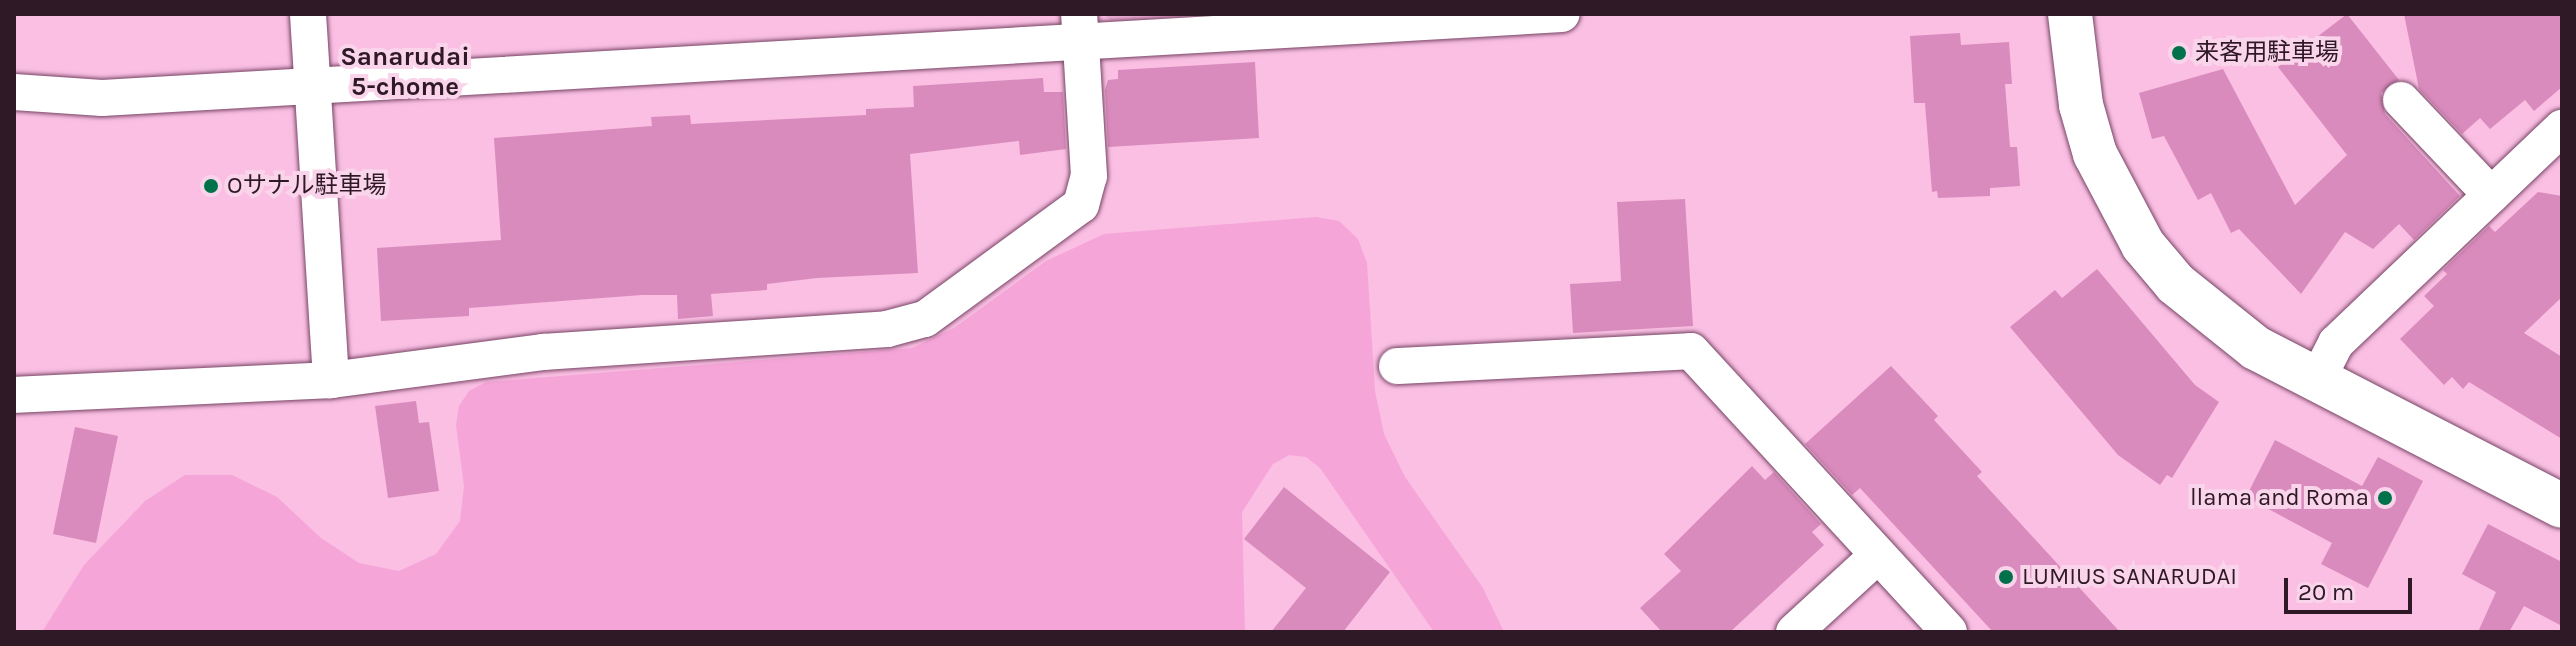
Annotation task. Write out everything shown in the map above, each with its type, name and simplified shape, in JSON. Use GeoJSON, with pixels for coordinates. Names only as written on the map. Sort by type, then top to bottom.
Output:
{"type":"FeatureCollection","features":[{"type":"Feature","properties":{"kind":"street"},"geometry":{"type":"LineString","coordinates":[[308,14],[331,380]]}},
{"type":"Feature","properties":{"kind":"street"},"geometry":{"type":"LineString","coordinates":[[14,92],[102,98],[313,86],[1080,28],[1562,14]]}},
{"type":"Feature","properties":{"kind":"street"},"geometry":{"type":"LineString","coordinates":[[2070,14],[2081,105],[2095,154],[2143,245],[2214,319],[2317,380],[2562,506]]}},
{"type":"Feature","properties":{"kind":"street"},"geometry":{"type":"LineString","coordinates":[[14,395],[331,380],[543,352],[887,329],[925,319],[1081,205],[1089,176],[1080,28]]}},
{"type":"Feature","properties":{"kind":"street"},"geometry":{"type":"LineString","coordinates":[[2401,100],[2491,195]]}},
{"type":"Feature","properties":{"kind":"street"},"geometry":{"type":"LineString","coordinates":[[2317,380],[2336,343],[2562,128]]}},
{"type":"Feature","properties":{"kind":"street"},"geometry":{"type":"LineString","coordinates":[[1397,366],[1691,351],[1949,632]]}},
{"type":"Feature","properties":{"kind":"street"},"geometry":{"type":"LineString","coordinates":[[1794,632],[1878,555]]}},
{"type":"Feature","properties":{"kind":"shaded area"},"geometry":{"type":"Polygon","coordinates":[[[1103,14],[1230,14],[1111,21],[1103,14]]]}},
{"type":"Feature","properties":{"kind":"shaded area"},"geometry":{"type":"Polygon","coordinates":[[[1316,217],[1339,221],[1358,239],[1367,263],[1375,391],[1384,434],[1405,477],[1483,588],[1504,632],[1434,632],[1320,468],[1306,457],[1289,455],[1273,464],[1242,512],[1245,632],[42,632],[84,565],[145,501],[185,475],[232,475],[277,497],[321,538],[359,563],[399,571],[436,554],[460,521],[464,486],[456,425],[459,406],[469,391],[486,382],[912,348],[954,328],[1046,261],[1104,234],[1316,217]]]}},
{"type":"Feature","properties":{"kind":"building"},"geometry":{"type":"Polygon","coordinates":[[[2347,14],[2399,80],[2381,93],[2385,114],[2460,196],[2414,240],[2399,224],[2373,249],[2345,232],[2301,294],[2239,229],[2231,233],[2211,193],[2198,200],[2164,136],[2152,139],[2139,93],[2223,69],[2295,205],[2347,155],[2278,67],[2347,14]]]}},
{"type":"Feature","properties":{"kind":"building"},"geometry":{"type":"Polygon","coordinates":[[[2404,14],[2562,14],[2562,87],[2534,111],[2525,100],[2490,129],[2480,118],[2462,134],[2419,89],[2404,14]]]}},
{"type":"Feature","properties":{"kind":"building"},"geometry":{"type":"Polygon","coordinates":[[[1960,33],[1961,45],[2009,42],[2012,84],[2005,84],[2010,147],[2017,147],[2020,186],[1990,188],[1990,196],[1938,198],[1937,191],[1932,192],[1925,103],[1914,103],[1910,36],[1960,33]]]}},
{"type":"Feature","properties":{"kind":"building"},"geometry":{"type":"Polygon","coordinates":[[[1255,62],[1259,138],[1108,147],[1105,90],[1108,80],[1118,79],[1118,70],[1255,62]]]}},
{"type":"Feature","properties":{"kind":"building"},"geometry":{"type":"Polygon","coordinates":[[[1043,78],[1044,92],[1063,92],[1066,149],[1020,155],[1019,141],[910,154],[918,273],[817,278],[767,284],[767,290],[711,294],[713,316],[678,319],[677,295],[642,295],[469,308],[469,316],[381,321],[377,248],[501,240],[494,138],[652,126],[651,117],[690,115],[691,124],[866,115],[866,109],[914,107],[913,86],[1043,78]]]}},
{"type":"Feature","properties":{"kind":"building"},"geometry":{"type":"Polygon","coordinates":[[[2538,192],[2562,196],[2562,297],[2524,333],[2562,357],[2562,439],[2469,382],[2463,389],[2452,377],[2444,385],[2400,339],[2434,306],[2424,296],[2447,274],[2443,270],[2489,226],[2495,232],[2538,192]]]}},
{"type":"Feature","properties":{"kind":"building"},"geometry":{"type":"Polygon","coordinates":[[[1685,199],[1693,326],[1573,333],[1570,284],[1621,281],[1617,202],[1685,199]]]}},
{"type":"Feature","properties":{"kind":"building"},"geometry":{"type":"Polygon","coordinates":[[[2097,269],[2195,385],[2219,402],[2172,478],[2167,475],[2160,485],[2118,455],[2010,327],[2055,290],[2062,298],[2097,269]]]}},
{"type":"Feature","properties":{"kind":"building"},"geometry":{"type":"Polygon","coordinates":[[[1891,366],[1938,416],[1934,420],[1982,472],[1977,476],[2120,632],[1993,632],[1860,488],[1852,495],[1805,444],[1891,366]]]}},
{"type":"Feature","properties":{"kind":"building"},"geometry":{"type":"Polygon","coordinates":[[[416,401],[419,423],[429,422],[439,491],[388,498],[375,406],[416,401]]]}},
{"type":"Feature","properties":{"kind":"building"},"geometry":{"type":"Polygon","coordinates":[[[75,427],[118,436],[96,543],[53,534],[75,427]]]}},
{"type":"Feature","properties":{"kind":"building"},"geometry":{"type":"Polygon","coordinates":[[[2275,440],[2362,486],[2378,457],[2423,481],[2368,588],[2321,564],[2332,543],[2246,497],[2275,440]]]}},
{"type":"Feature","properties":{"kind":"building"},"geometry":{"type":"Polygon","coordinates":[[[1752,466],[1765,480],[1774,472],[1821,524],[1812,532],[1824,545],[1730,632],[1662,632],[1640,608],[1681,571],[1664,554],[1752,466]]]}},
{"type":"Feature","properties":{"kind":"building"},"geometry":{"type":"Polygon","coordinates":[[[1284,487],[1390,572],[1343,632],[1271,632],[1306,588],[1244,539],[1284,487]]]}},
{"type":"Feature","properties":{"kind":"building"},"geometry":{"type":"Polygon","coordinates":[[[2488,524],[2562,562],[2562,626],[2524,606],[2509,632],[2478,632],[2496,592],[2462,574],[2488,524]]]}},
{"type":"Feature","properties":{"kind":"place","name":"来客用駐車場"},"geometry":{"type":"Point","coordinates":[2179,53]}},
{"type":"Feature","properties":{"kind":"place","name":"Oサナル駐車場"},"geometry":{"type":"Point","coordinates":[211,186]}},
{"type":"Feature","properties":{"kind":"place","name":"llama and Roma"},"geometry":{"type":"Point","coordinates":[2385,498]}},
{"type":"Feature","properties":{"kind":"place","name":"LUMIUS SANARUDAI"},"geometry":{"type":"Point","coordinates":[2006,577]}},
{"type":"Feature","properties":{"kind":"district","name":"Sanarudai 5-chome"},"geometry":{"type":"Point","coordinates":[405,72]}}]}
